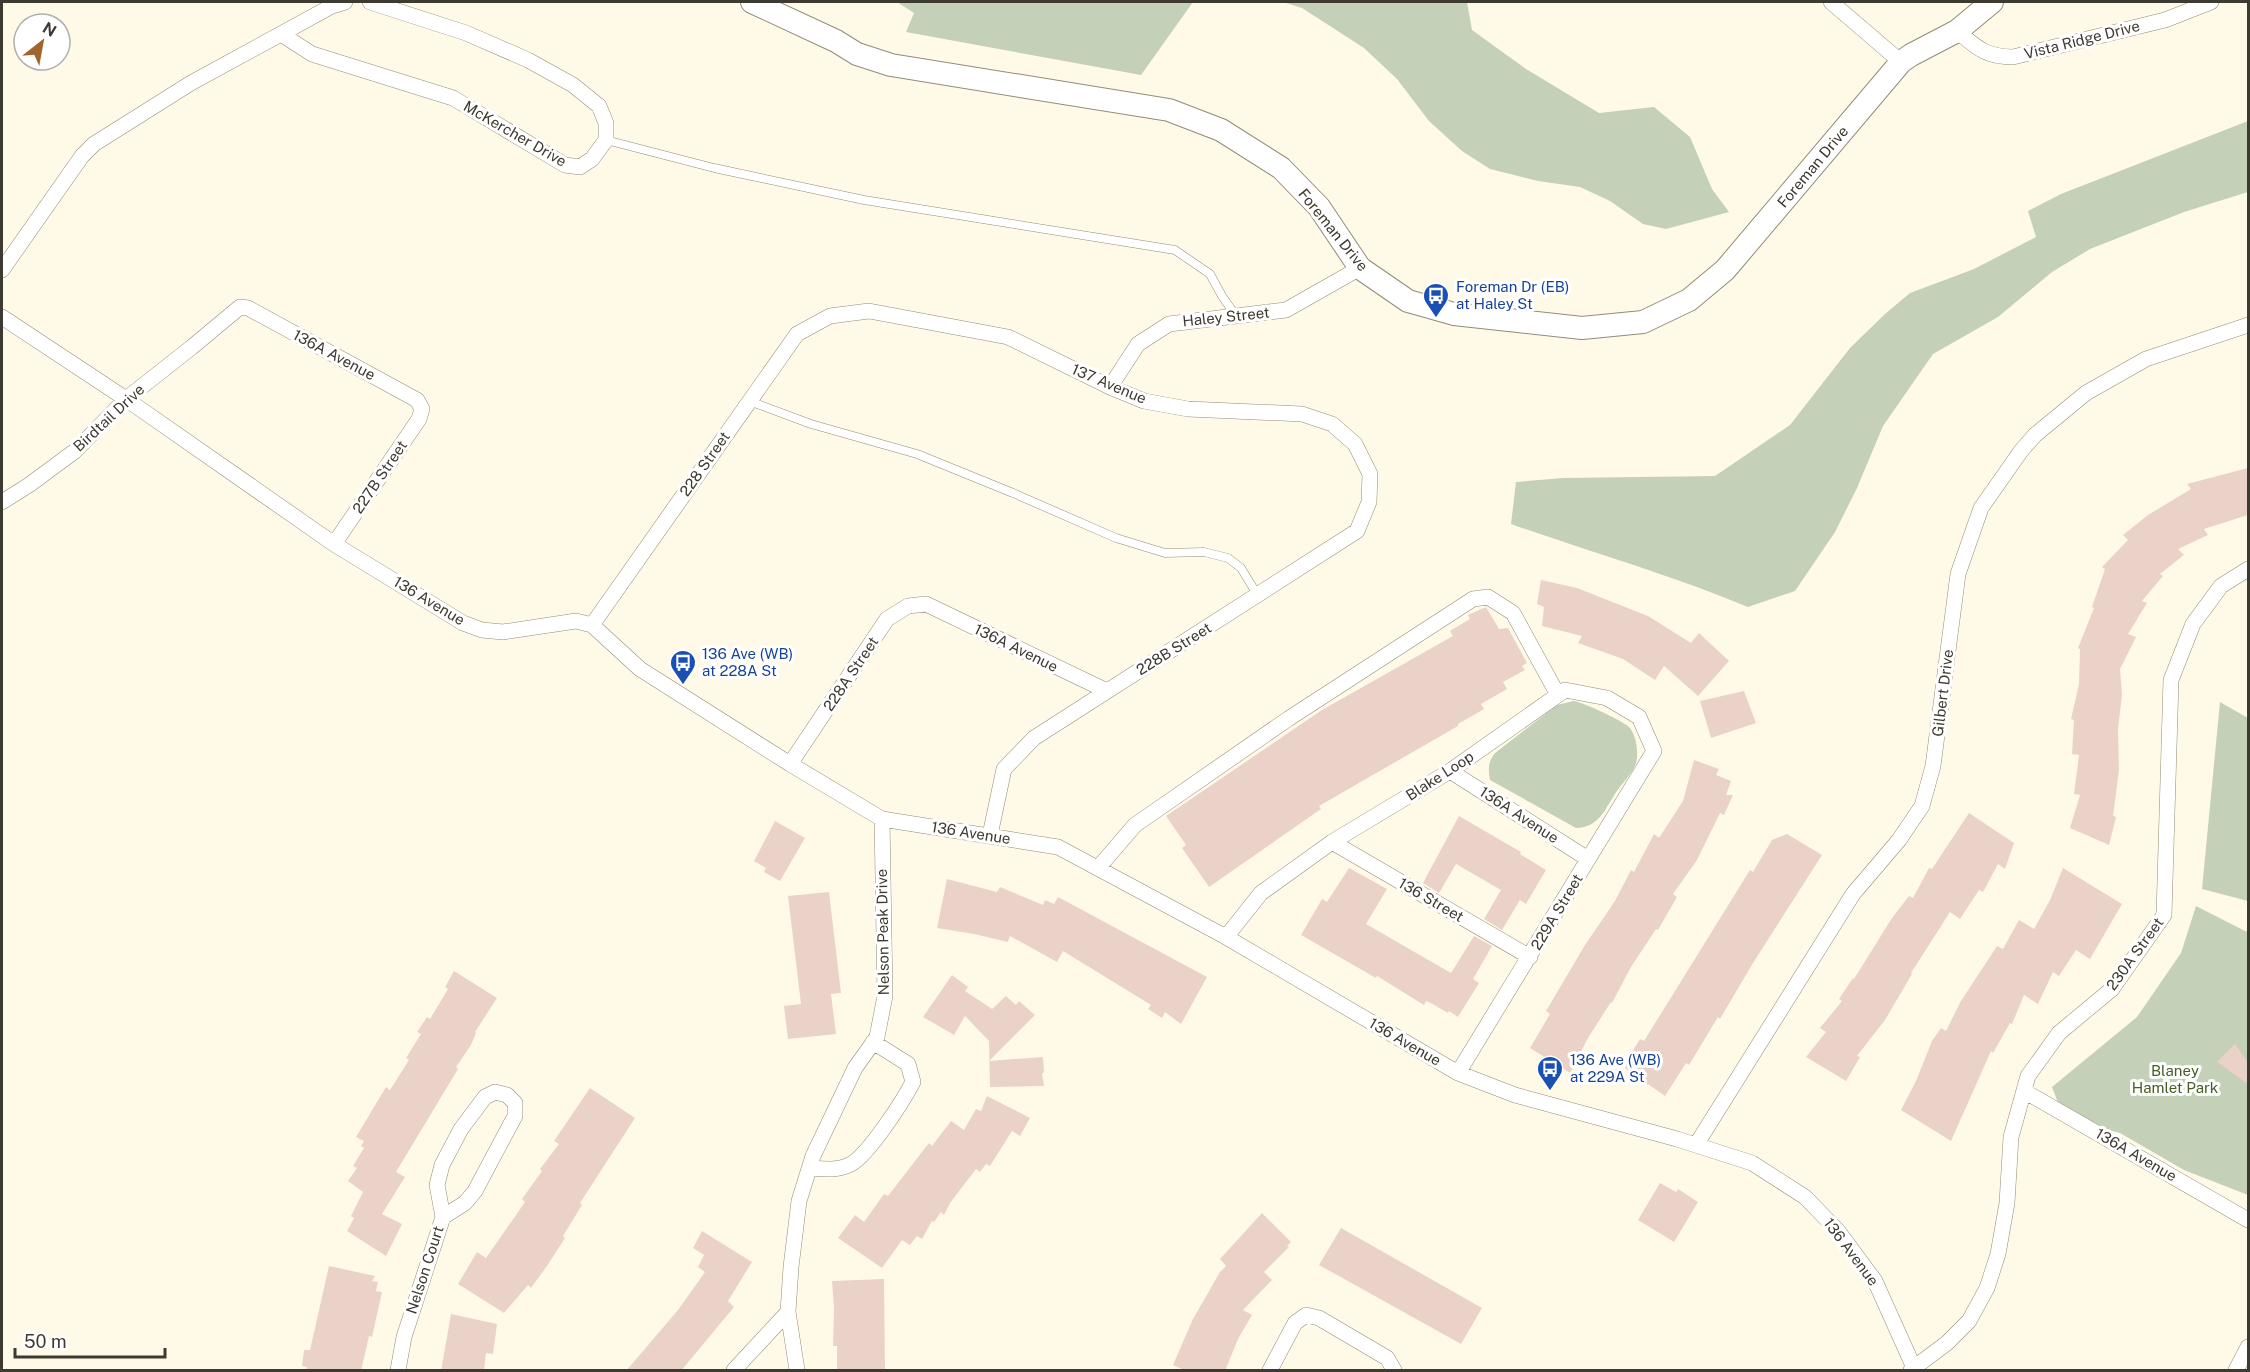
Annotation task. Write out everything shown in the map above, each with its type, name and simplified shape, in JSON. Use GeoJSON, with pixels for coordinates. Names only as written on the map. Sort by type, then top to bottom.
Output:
{"type":"FeatureCollection","features":[{"type":"Feature","properties":{"kind":"street"},"geometry":{"type":"LineString","coordinates":[[2,270],[82,156],[94,144],[191,83],[332,6],[345,2]]}},
{"type":"Feature","properties":{"kind":"street"},"geometry":{"type":"LineString","coordinates":[[370,2],[466,33],[528,60],[573,85],[599,106],[606,123],[606,140]]}},
{"type":"Feature","properties":{"kind":"street","name":"Foreman Drive"},"geometry":{"type":"LineString","coordinates":[[752,2],[836,41],[857,54],[891,65],[1169,110],[1221,130],[1281,168],[1318,207],[1360,268],[1408,301],[1454,314],[1582,328],[1643,321],[1689,300],[1725,270],[1900,62],[1957,31],[1992,2]]}},
{"type":"Feature","properties":{"kind":"street"},"geometry":{"type":"LineString","coordinates":[[1831,2],[1900,62]]}},
{"type":"Feature","properties":{"kind":"street","name":"Vista Ridge Drive"},"geometry":{"type":"LineString","coordinates":[[1957,31],[1979,50],[1990,55],[2013,57],[2165,20],[2211,2]]}},
{"type":"Feature","properties":{"kind":"street","name":"McKercher Drive"},"geometry":{"type":"LineString","coordinates":[[281,34],[312,54],[453,98],[566,165],[580,167],[592,159],[606,140]]}},
{"type":"Feature","properties":{"kind":"street","name":"Haley Street"},"geometry":{"type":"LineString","coordinates":[[1110,387],[1138,344],[1169,324],[1286,310],[1360,268]]}},
{"type":"Feature","properties":{"kind":"street","name":"Birdtail Drive"},"geometry":{"type":"LineString","coordinates":[[2,502],[75,452],[126,399],[240,306]]}},
{"type":"Feature","properties":{"kind":"street","name":"136A Avenue"},"geometry":{"type":"LineString","coordinates":[[240,306],[248,308],[417,400],[422,409]]}},
{"type":"Feature","properties":{"kind":"street","name":"137 Avenue"},"geometry":{"type":"LineString","coordinates":[[830,316],[869,311],[1008,337],[1110,387],[1144,401],[1188,409],[1302,414],[1332,424],[1355,444],[1370,474]]}},
{"type":"Feature","properties":{"kind":"street","name":"228 Street"},"geometry":{"type":"LineString","coordinates":[[592,625],[797,334],[830,316]]}},
{"type":"Feature","properties":{"kind":"street","name":"136 Avenue"},"geometry":{"type":"LineString","coordinates":[[2,317],[126,399],[334,544],[463,623],[482,630],[503,632],[576,621],[592,625],[640,669],[882,819],[1058,847],[1226,937],[1458,1073],[1515,1095],[1696,1145],[1752,1163],[1805,1197],[1838,1231],[1875,1281],[1914,1370]]}},
{"type":"Feature","properties":{"kind":"street","name":"Gilbert Drive"},"geometry":{"type":"LineString","coordinates":[[1696,1145],[1853,894],[1899,840],[1922,806],[1933,766],[1958,574],[1981,508],[2035,435],[2086,393],[2146,359],[2248,325]]}},
{"type":"Feature","properties":{"kind":"street","name":"227B Street"},"geometry":{"type":"LineString","coordinates":[[334,544],[419,419],[422,409]]}},
{"type":"Feature","properties":{"kind":"street","name":"228B Street"},"geometry":{"type":"LineString","coordinates":[[990,835],[1004,769],[1034,738],[1357,531],[1369,502],[1370,474]]}},
{"type":"Feature","properties":{"kind":"street","name":"230A Street"},"geometry":{"type":"LineString","coordinates":[[1914,1370],[1947,1343],[1969,1320],[1987,1288],[1998,1254],[2007,1203],[2011,1137],[2028,1076],[2059,1033],[2112,989],[2148,941],[2164,915],[2171,680],[2193,624],[2221,586],[2248,569]]}},
{"type":"Feature","properties":{"kind":"street"},"geometry":{"type":"LineString","coordinates":[[1098,868],[1135,825],[1288,718],[1473,599],[1488,597],[1513,613],[1558,695]]}},
{"type":"Feature","properties":{"kind":"street","name":"136A Avenue"},"geometry":{"type":"LineString","coordinates":[[926,604],[1107,691]]}},
{"type":"Feature","properties":{"kind":"street","name":"228A Street"},"geometry":{"type":"LineString","coordinates":[[790,764],[887,619],[908,606],[926,604]]}},
{"type":"Feature","properties":{"kind":"street","name":"229A Street"},"geometry":{"type":"LineString","coordinates":[[1458,1073],[1654,752],[1639,717],[1607,698],[1565,690],[1558,695]]}},
{"type":"Feature","properties":{"kind":"street","name":"Blake Loop"},"geometry":{"type":"LineString","coordinates":[[1226,937],[1261,893],[1332,842],[1450,771],[1558,695]]}},
{"type":"Feature","properties":{"kind":"street","name":"136A Avenue"},"geometry":{"type":"LineString","coordinates":[[1450,771],[1588,860]]}},
{"type":"Feature","properties":{"kind":"street","name":"Nelson Peak Drive"},"geometry":{"type":"LineString","coordinates":[[796,1371],[788,1312],[799,1201],[810,1168],[855,1068],[877,1037],[885,996],[882,819]]}},
{"type":"Feature","properties":{"kind":"street","name":"136 Street"},"geometry":{"type":"LineString","coordinates":[[1332,842],[1530,957]]}},
{"type":"Feature","properties":{"kind":"street"},"geometry":{"type":"LineString","coordinates":[[810,1168],[836,1169],[851,1164],[866,1151],[913,1082],[908,1065],[873,1042]]}},
{"type":"Feature","properties":{"kind":"street","name":"136A Avenue"},"geometry":{"type":"LineString","coordinates":[[2024,1091],[2248,1220]]}},
{"type":"Feature","properties":{"kind":"street","name":"Nelson Court"},"geometry":{"type":"LineString","coordinates":[[398,1371],[404,1337],[442,1217],[437,1185],[442,1165],[461,1129],[485,1096],[495,1092],[507,1095],[515,1103],[515,1116],[497,1151],[475,1191],[465,1203],[442,1217]]}},
{"type":"Feature","properties":{"kind":"street"},"geometry":{"type":"LineString","coordinates":[[734,1371],[788,1312]]}},
{"type":"Feature","properties":{"kind":"street"},"geometry":{"type":"LineString","coordinates":[[1270,1371],[1295,1323],[1306,1315],[1320,1318],[1387,1358],[1394,1371]]}},
{"type":"Feature","properties":{"kind":"street"},"geometry":{"type":"LineString","coordinates":[[2236,1371],[2248,1347]]}},
{"type":"Feature","properties":{"kind":"lane"},"geometry":{"type":"LineString","coordinates":[[606,140],[714,168],[864,200],[1175,250],[1210,274],[1236,316]]}},
{"type":"Feature","properties":{"kind":"lane"},"geometry":{"type":"LineString","coordinates":[[749,401],[811,424],[917,454],[1116,538],[1165,553],[1204,552],[1228,558],[1240,568],[1258,596]]}},
{"type":"Feature","properties":{"kind":"green space"},"geometry":{"type":"Polygon","coordinates":[[[897,2],[1193,2],[1141,75],[906,32],[914,13],[897,2]]]}},
{"type":"Feature","properties":{"kind":"green space"},"geometry":{"type":"Polygon","coordinates":[[[1283,2],[1467,2],[1472,30],[1526,69],[1599,113],[1654,107],[1690,137],[1712,189],[1729,212],[1666,229],[1643,224],[1610,201],[1580,187],[1538,181],[1490,169],[1462,151],[1429,121],[1397,79],[1364,48],[1302,8],[1283,2]]]}},
{"type":"Feature","properties":{"kind":"green space"},"geometry":{"type":"Polygon","coordinates":[[[2248,121],[2248,192],[2184,212],[2090,249],[2052,272],[1998,317],[1933,354],[1883,426],[1857,488],[1835,532],[1795,591],[1748,607],[1660,574],[1511,524],[1516,482],[1563,478],[1715,476],[1790,425],[1850,348],[1910,293],[1974,269],[2036,237],[2028,211],[2061,194],[2248,121]]]}},
{"type":"Feature","properties":{"kind":"green space"},"geometry":{"type":"Polygon","coordinates":[[[1574,701],[1603,712],[1629,727],[1635,739],[1637,754],[1632,771],[1600,817],[1590,825],[1576,828],[1490,780],[1489,769],[1495,753],[1557,705],[1574,701]]]}},
{"type":"Feature","properties":{"kind":"green space"},"geometry":{"type":"Polygon","coordinates":[[[2220,702],[2248,718],[2248,901],[2202,889],[2220,702]]]}},
{"type":"Feature","properties":{"kind":"green space","name":"Blaney Hamlet Park"},"geometry":{"type":"Polygon","coordinates":[[[2196,906],[2248,931],[2248,1195],[2184,1170],[2120,1133],[2064,1118],[2052,1087],[2137,1017],[2181,953],[2196,906]]]}},
{"type":"Feature","properties":{"kind":"building"},"geometry":{"type":"Polygon","coordinates":[[[2248,468],[2248,515],[2204,529],[2208,535],[2178,549],[2184,555],[2160,574],[2163,576],[2142,601],[2147,603],[2128,634],[2136,637],[2120,669],[2122,695],[2118,729],[2119,770],[2113,816],[2116,817],[2109,845],[2070,828],[2080,795],[2074,794],[2079,755],[2072,754],[2074,720],[2071,719],[2079,684],[2080,649],[2078,648],[2094,608],[2092,607],[2105,569],[2102,567],[2128,540],[2123,535],[2148,515],[2191,489],[2187,484],[2248,468]]]}},
{"type":"Feature","properties":{"kind":"building"},"geometry":{"type":"Polygon","coordinates":[[[1541,580],[1577,588],[1648,616],[1691,643],[1699,633],[1729,661],[1698,696],[1664,666],[1655,680],[1623,659],[1578,643],[1582,636],[1542,626],[1544,607],[1537,604],[1541,580]]]}},
{"type":"Feature","properties":{"kind":"building"},"geometry":{"type":"Polygon","coordinates":[[[1486,607],[1499,629],[1508,628],[1527,663],[1522,666],[1525,670],[1503,682],[1507,689],[1481,704],[1484,709],[1458,726],[1319,806],[1321,809],[1209,887],[1182,848],[1186,845],[1166,816],[1322,710],[1453,636],[1450,631],[1470,619],[1468,615],[1486,607]]]}},
{"type":"Feature","properties":{"kind":"building"},"geometry":{"type":"Polygon","coordinates":[[[1744,691],[1756,723],[1711,738],[1700,701],[1744,691]]]}},
{"type":"Feature","properties":{"kind":"building"},"geometry":{"type":"Polygon","coordinates":[[[1694,760],[1719,769],[1716,775],[1731,781],[1726,795],[1733,795],[1724,815],[1720,813],[1697,860],[1673,894],[1677,897],[1658,930],[1656,929],[1631,967],[1612,1003],[1588,1038],[1570,1073],[1530,1048],[1550,1014],[1546,1011],[1585,945],[1615,901],[1631,870],[1634,872],[1654,834],[1659,838],[1683,801],[1694,760]]]}},
{"type":"Feature","properties":{"kind":"building"},"geometry":{"type":"Polygon","coordinates":[[[1969,813],[2014,843],[2005,869],[1998,864],[1983,892],[1979,890],[1960,919],[1950,912],[1911,973],[1885,1020],[1857,1056],[1860,1057],[1846,1081],[1806,1057],[1826,1032],[1820,1028],[1842,1001],[1839,999],[1892,918],[1909,896],[1913,898],[1929,868],[1932,869],[1969,813]]]}},
{"type":"Feature","properties":{"kind":"building"},"geometry":{"type":"Polygon","coordinates":[[[1459,816],[1521,852],[1520,854],[1546,870],[1526,904],[1520,900],[1502,930],[1484,919],[1501,890],[1456,864],[1439,893],[1423,883],[1459,816]]]}},
{"type":"Feature","properties":{"kind":"building"},"geometry":{"type":"Polygon","coordinates":[[[775,821],[805,838],[780,881],[764,872],[766,868],[754,861],[775,821]]]}},
{"type":"Feature","properties":{"kind":"building"},"geometry":{"type":"Polygon","coordinates":[[[1787,834],[1822,855],[1720,1019],[1718,1017],[1689,1065],[1686,1063],[1665,1096],[1625,1068],[1631,1058],[1629,1057],[1640,1039],[1644,1041],[1750,870],[1753,872],[1772,840],[1787,834]]]}},
{"type":"Feature","properties":{"kind":"building"},"geometry":{"type":"Polygon","coordinates":[[[1349,868],[1387,889],[1366,924],[1451,973],[1474,936],[1492,946],[1473,979],[1479,983],[1458,1017],[1426,1001],[1424,1005],[1377,976],[1376,978],[1301,935],[1322,899],[1327,902],[1349,868]]]}},
{"type":"Feature","properties":{"kind":"building"},"geometry":{"type":"Polygon","coordinates":[[[2063,868],[2122,904],[2090,959],[2076,950],[2059,976],[2053,972],[2038,1004],[2024,995],[2012,1024],[2010,1023],[1993,1053],[1991,1051],[1951,1141],[1901,1110],[1932,1041],[1941,1028],[1946,1031],[1961,1001],[1997,946],[2003,949],[2019,920],[2034,929],[2050,900],[2063,868]]]}},
{"type":"Feature","properties":{"kind":"building"},"geometry":{"type":"Polygon","coordinates":[[[947,879],[997,892],[1000,887],[1043,905],[1045,900],[1054,904],[1058,897],[1207,977],[1181,1024],[1165,1012],[1162,1018],[1148,1009],[1151,1005],[1063,951],[1057,962],[1010,936],[1008,942],[937,928],[947,879]]]}},
{"type":"Feature","properties":{"kind":"building"},"geometry":{"type":"Polygon","coordinates":[[[829,892],[841,993],[831,994],[836,1034],[788,1039],[784,1006],[801,1004],[788,896],[829,892]]]}},
{"type":"Feature","properties":{"kind":"building"},"geometry":{"type":"Polygon","coordinates":[[[454,971],[497,998],[475,1032],[471,1045],[456,1067],[458,1069],[396,1172],[405,1177],[382,1214],[402,1224],[386,1256],[347,1231],[354,1218],[351,1216],[363,1192],[348,1181],[357,1168],[353,1166],[364,1148],[361,1146],[364,1141],[356,1137],[386,1087],[390,1090],[409,1060],[406,1058],[421,1034],[417,1032],[427,1017],[430,1019],[448,989],[445,987],[454,971]]]}},
{"type":"Feature","properties":{"kind":"building"},"geometry":{"type":"Polygon","coordinates":[[[952,975],[968,987],[965,991],[992,1009],[1006,996],[1016,1005],[1019,1001],[1035,1015],[989,1061],[989,1041],[965,1016],[954,1035],[923,1017],[952,975]]]}},
{"type":"Feature","properties":{"kind":"building"},"geometry":{"type":"Polygon","coordinates":[[[2235,1044],[2248,1063],[2248,1084],[2217,1062],[2235,1044]]]}},
{"type":"Feature","properties":{"kind":"building"},"geometry":{"type":"Polygon","coordinates":[[[1043,1057],[1044,1086],[990,1087],[989,1061],[1043,1057]]]}},
{"type":"Feature","properties":{"kind":"building"},"geometry":{"type":"Polygon","coordinates":[[[590,1088],[635,1118],[580,1203],[582,1205],[563,1236],[565,1238],[547,1266],[531,1288],[528,1285],[504,1313],[458,1284],[477,1252],[486,1258],[525,1202],[522,1199],[542,1171],[540,1169],[559,1144],[554,1141],[590,1088]]]}},
{"type":"Feature","properties":{"kind":"building"},"geometry":{"type":"Polygon","coordinates":[[[987,1096],[1030,1118],[1020,1136],[1012,1131],[990,1166],[986,1164],[980,1172],[976,1169],[950,1203],[944,1215],[941,1212],[934,1222],[932,1221],[922,1239],[917,1236],[910,1245],[902,1240],[882,1268],[838,1238],[855,1215],[864,1222],[884,1194],[888,1196],[929,1143],[932,1146],[951,1121],[964,1130],[976,1109],[981,1111],[987,1096]]]}},
{"type":"Feature","properties":{"kind":"building"},"geometry":{"type":"Polygon","coordinates":[[[1660,1183],[1676,1192],[1678,1189],[1698,1202],[1674,1242],[1638,1220],[1660,1183]]]}},
{"type":"Feature","properties":{"kind":"building"},"geometry":{"type":"Polygon","coordinates":[[[1262,1213],[1291,1242],[1287,1246],[1289,1247],[1264,1272],[1272,1280],[1243,1310],[1252,1315],[1238,1339],[1225,1371],[1186,1371],[1173,1365],[1193,1319],[1220,1272],[1226,1266],[1220,1259],[1262,1213]]]}},
{"type":"Feature","properties":{"kind":"building"},"geometry":{"type":"Polygon","coordinates":[[[1341,1228],[1482,1308],[1461,1344],[1319,1265],[1341,1228]]]}},
{"type":"Feature","properties":{"kind":"building"},"geometry":{"type":"Polygon","coordinates":[[[702,1231],[752,1262],[728,1301],[734,1307],[681,1371],[626,1371],[678,1310],[705,1272],[698,1267],[704,1255],[693,1248],[702,1231]]]}},
{"type":"Feature","properties":{"kind":"building"},"geometry":{"type":"Polygon","coordinates":[[[329,1266],[375,1276],[372,1281],[378,1282],[376,1291],[382,1292],[372,1337],[369,1336],[361,1371],[306,1371],[307,1367],[302,1366],[304,1350],[310,1350],[329,1266]]]}},
{"type":"Feature","properties":{"kind":"building"},"geometry":{"type":"Polygon","coordinates":[[[884,1279],[885,1371],[837,1371],[837,1346],[833,1346],[832,1281],[884,1279]]]}},
{"type":"Feature","properties":{"kind":"building"},"geometry":{"type":"Polygon","coordinates":[[[451,1314],[497,1324],[493,1354],[486,1353],[484,1371],[441,1371],[451,1314]]]}},
{"type":"Feature","properties":{"kind":"place","name":"Foreman Dr (EB) at Haley St"},"geometry":{"type":"Point","coordinates":[1436,319]}},
{"type":"Feature","properties":{"kind":"place","name":"136 Ave (WB) at 228A St"},"geometry":{"type":"Point","coordinates":[683,686]}},
{"type":"Feature","properties":{"kind":"place","name":"136 Ave (WB) at 229A St"},"geometry":{"type":"Point","coordinates":[1550,1092]}}]}
